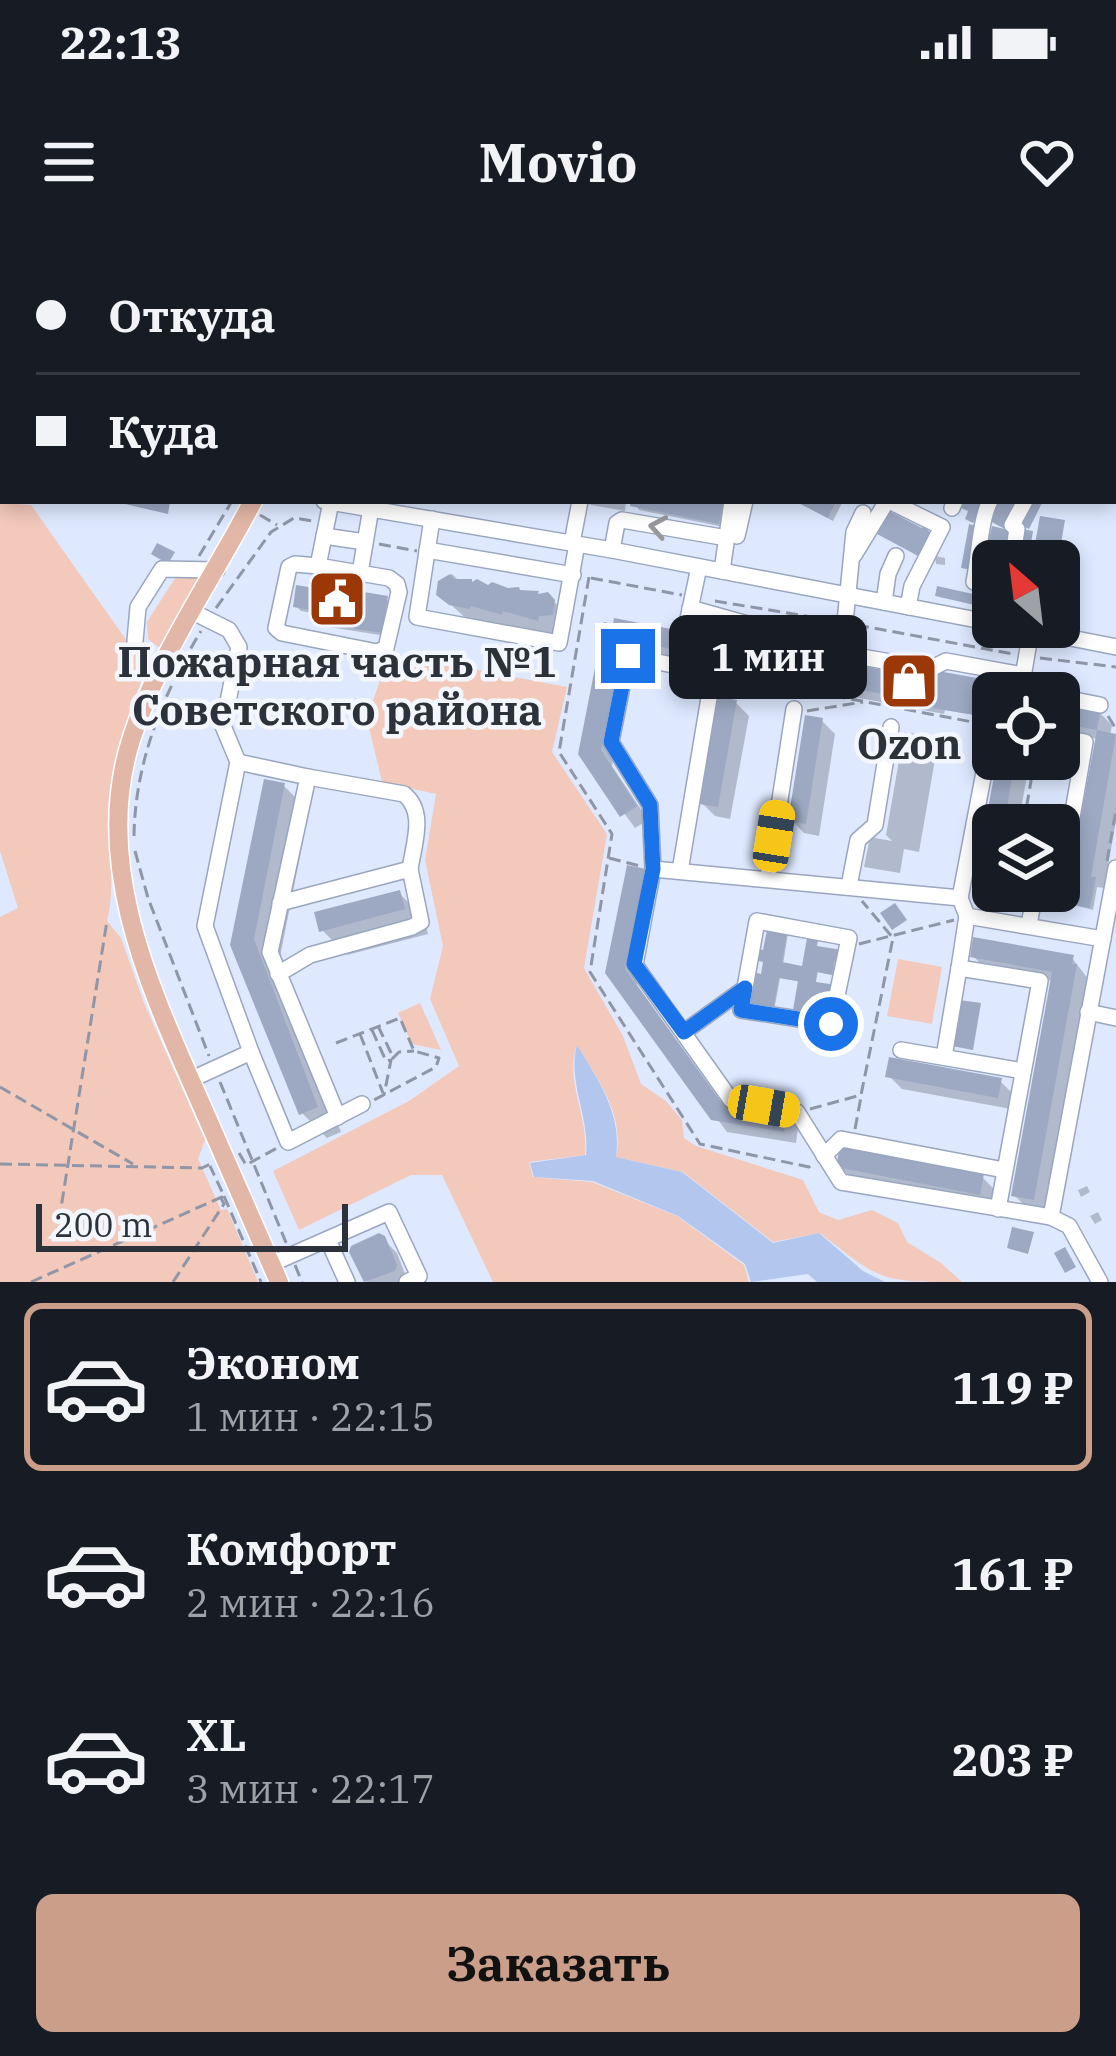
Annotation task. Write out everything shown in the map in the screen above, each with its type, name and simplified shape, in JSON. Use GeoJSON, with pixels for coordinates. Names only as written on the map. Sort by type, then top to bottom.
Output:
{"type":"FeatureCollection","features":[{"type":"Feature","properties":{"kind":"main road"},"geometry":{"type":"LineString","coordinates":[[251,504],[158,674],[130,741],[120,809],[127,914],[143,969],[190,1080],[217,1162],[270,1276]]}},
{"type":"Feature","properties":{"kind":"street"},"geometry":{"type":"LineString","coordinates":[[318,566],[328,504]]}},
{"type":"Feature","properties":{"kind":"street"},"geometry":{"type":"LineString","coordinates":[[346,504],[972,619]]}},
{"type":"Feature","properties":{"kind":"street"},"geometry":{"type":"LineString","coordinates":[[432,519],[417,617],[559,644],[573,575],[580,504]]}},
{"type":"Feature","properties":{"kind":"street"},"geometry":{"type":"LineString","coordinates":[[722,571],[732,504]]}},
{"type":"Feature","properties":{"kind":"street"},"geometry":{"type":"LineString","coordinates":[[612,550],[622,520],[735,542],[744,504]]}},
{"type":"Feature","properties":{"kind":"street"},"geometry":{"type":"LineString","coordinates":[[854,555],[886,504]]}},
{"type":"Feature","properties":{"kind":"street"},"geometry":{"type":"LineString","coordinates":[[894,504],[942,527],[912,586],[908,607]]}},
{"type":"Feature","properties":{"kind":"street"},"geometry":{"type":"LineString","coordinates":[[983,540],[982,516],[988,504]]}},
{"type":"Feature","properties":{"kind":"street"},"geometry":{"type":"LineString","coordinates":[[1015,540],[1017,529],[1012,525],[1023,504]]}},
{"type":"Feature","properties":{"kind":"street"},"geometry":{"type":"LineString","coordinates":[[360,573],[371,508]]}},
{"type":"Feature","properties":{"kind":"street"},"geometry":{"type":"LineString","coordinates":[[842,652],[854,532],[863,514]]}},
{"type":"Feature","properties":{"kind":"street"},"geometry":{"type":"LineString","coordinates":[[325,536],[365,542]]}},
{"type":"Feature","properties":{"kind":"street"},"geometry":{"type":"LineString","coordinates":[[427,551],[573,575]]}},
{"type":"Feature","properties":{"kind":"street"},"geometry":{"type":"LineString","coordinates":[[884,602],[896,556]]}},
{"type":"Feature","properties":{"kind":"street"},"geometry":{"type":"LineString","coordinates":[[295,563],[318,566],[389,578],[397,584],[386,648],[376,652],[276,628],[289,567],[295,563]]}},
{"type":"Feature","properties":{"kind":"street"},"geometry":{"type":"LineString","coordinates":[[698,567],[678,666],[628,656],[611,742],[650,805],[653,869],[634,964],[731,1100],[797,1112],[841,1182],[1052,1217],[1070,1226],[1100,1282]]}},
{"type":"Feature","properties":{"kind":"street"},"geometry":{"type":"LineString","coordinates":[[135,640],[138,607],[162,569],[217,570]]}},
{"type":"Feature","properties":{"kind":"street"},"geometry":{"type":"LineString","coordinates":[[690,608],[776,632],[782,643],[930,669],[946,661],[1006,672]]}},
{"type":"Feature","properties":{"kind":"street"},"geometry":{"type":"LineString","coordinates":[[193,611],[236,637],[239,647],[223,726],[238,761],[206,926],[288,1142],[362,1104]]}},
{"type":"Feature","properties":{"kind":"street"},"geometry":{"type":"LineString","coordinates":[[1080,640],[1116,647]]}},
{"type":"Feature","properties":{"kind":"street"},"geometry":{"type":"LineString","coordinates":[[680,871],[710,692]]}},
{"type":"Feature","properties":{"kind":"street"},"geometry":{"type":"LineString","coordinates":[[1080,701],[1100,705]]}},
{"type":"Feature","properties":{"kind":"street"},"geometry":{"type":"LineString","coordinates":[[768,877],[794,711]]}},
{"type":"Feature","properties":{"kind":"street"},"geometry":{"type":"LineString","coordinates":[[849,886],[858,840],[875,824],[891,727]]}},
{"type":"Feature","properties":{"kind":"street"},"geometry":{"type":"LineString","coordinates":[[1080,741],[1085,742],[1080,771]]}},
{"type":"Feature","properties":{"kind":"street"},"geometry":{"type":"LineString","coordinates":[[238,761],[404,794],[418,813],[410,869],[421,922],[310,955],[278,974]]}},
{"type":"Feature","properties":{"kind":"street"},"geometry":{"type":"LineString","coordinates":[[308,777],[270,952],[338,1117]]}},
{"type":"Feature","properties":{"kind":"street"},"geometry":{"type":"LineString","coordinates":[[944,1058],[968,916],[960,898],[982,780]]}},
{"type":"Feature","properties":{"kind":"street"},"geometry":{"type":"LineString","coordinates":[[1052,1217],[1116,868]]}},
{"type":"Feature","properties":{"kind":"street"},"geometry":{"type":"LineString","coordinates":[[280,903],[410,869]]}},
{"type":"Feature","properties":{"kind":"street"},"geometry":{"type":"LineString","coordinates":[[653,869],[960,898]]}},
{"type":"Feature","properties":{"kind":"street"},"geometry":{"type":"LineString","coordinates":[[1029,925],[1031,912]]}},
{"type":"Feature","properties":{"kind":"street"},"geometry":{"type":"LineString","coordinates":[[968,916],[1103,939]]}},
{"type":"Feature","properties":{"kind":"street"},"geometry":{"type":"LineString","coordinates":[[758,920],[849,938],[848,945],[831,1024],[741,1010],[758,920]]}},
{"type":"Feature","properties":{"kind":"street"},"geometry":{"type":"LineString","coordinates":[[958,968],[1040,981],[998,1208]]}},
{"type":"Feature","properties":{"kind":"street"},"geometry":{"type":"LineString","coordinates":[[684,1032],[745,988]]}},
{"type":"Feature","properties":{"kind":"street"},"geometry":{"type":"LineString","coordinates":[[1088,1012],[1116,1018]]}},
{"type":"Feature","properties":{"kind":"street"},"geometry":{"type":"LineString","coordinates":[[902,1050],[1023,1071]]}},
{"type":"Feature","properties":{"kind":"street"},"geometry":{"type":"LineString","coordinates":[[190,1080],[251,1052]]}},
{"type":"Feature","properties":{"kind":"street"},"geometry":{"type":"LineString","coordinates":[[824,1156],[841,1139],[1004,1170]]}},
{"type":"Feature","properties":{"kind":"street"},"geometry":{"type":"LineString","coordinates":[[270,1276],[291,1255],[389,1212],[419,1276],[407,1282]]}},
{"type":"Feature","properties":{"kind":"street"},"geometry":{"type":"LineString","coordinates":[[328,1240],[347,1282]]}},
{"type":"Feature","properties":{"kind":"path"},"geometry":{"type":"LineString","coordinates":[[192,568],[230,504]]}},
{"type":"Feature","properties":{"kind":"path"},"geometry":{"type":"LineString","coordinates":[[365,542],[427,551]]}},
{"type":"Feature","properties":{"kind":"path"},"geometry":{"type":"LineString","coordinates":[[678,666],[972,721]]}},
{"type":"Feature","properties":{"kind":"path"},"geometry":{"type":"LineString","coordinates":[[794,711],[865,701]]}},
{"type":"Feature","properties":{"kind":"path"},"geometry":{"type":"LineString","coordinates":[[1100,705],[1116,729]]}},
{"type":"Feature","properties":{"kind":"path"},"geometry":{"type":"LineString","coordinates":[[891,727],[914,711]]}},
{"type":"Feature","properties":{"kind":"path"},"geometry":{"type":"LineString","coordinates":[[608,858],[653,869]]}},
{"type":"Feature","properties":{"kind":"path"},"geometry":{"type":"LineString","coordinates":[[849,886],[892,938]]}},
{"type":"Feature","properties":{"kind":"path"},"geometry":{"type":"LineString","coordinates":[[848,945],[968,916]]}},
{"type":"Feature","properties":{"kind":"path"},"geometry":{"type":"LineString","coordinates":[[56,1239],[107,921]]}},
{"type":"Feature","properties":{"kind":"path"},"geometry":{"type":"LineString","coordinates":[[853,1141],[892,938]]}},
{"type":"Feature","properties":{"kind":"path"},"geometry":{"type":"LineString","coordinates":[[336,1043],[400,1018],[414,1052]]}},
{"type":"Feature","properties":{"kind":"path"},"geometry":{"type":"LineString","coordinates":[[378,1026],[392,1059],[384,1095]]}},
{"type":"Feature","properties":{"kind":"path"},"geometry":{"type":"LineString","coordinates":[[362,1104],[436,1067],[439,1058],[414,1052],[386,1061],[371,1028]]}},
{"type":"Feature","properties":{"kind":"path"},"geometry":{"type":"LineString","coordinates":[[359,1033],[384,1095]]}},
{"type":"Feature","properties":{"kind":"path"},"geometry":{"type":"LineString","coordinates":[[871,1045],[902,1050]]}},
{"type":"Feature","properties":{"kind":"path"},"geometry":{"type":"LineString","coordinates":[[0,1087],[137,1167]]}},
{"type":"Feature","properties":{"kind":"path"},"geometry":{"type":"LineString","coordinates":[[797,1112],[861,1095]]}},
{"type":"Feature","properties":{"kind":"path"},"geometry":{"type":"LineString","coordinates":[[0,1164],[137,1167],[217,1162],[240,1153],[246,1165],[288,1142]]}},
{"type":"Feature","properties":{"kind":"path"},"geometry":{"type":"LineString","coordinates":[[173,1282],[224,1204],[217,1162]]}},
{"type":"Feature","properties":{"kind":"path"},"geometry":{"type":"LineString","coordinates":[[223,1197],[270,1276]]}},
{"type":"Feature","properties":{"kind":"path"},"geometry":{"type":"LineString","coordinates":[[31,1282],[223,1197]]}},
{"type":"Feature","properties":{"kind":"path"},"geometry":{"type":"LineString","coordinates":[[291,1255],[302,1282]]}},
{"type":"Feature","properties":{"kind":"shaded area"},"geometry":{"type":"Polygon","coordinates":[[[0,504],[31,505],[146,668],[112,778],[107,921],[121,938],[144,1003],[205,1140],[198,1159],[221,1210],[227,1209],[258,1282],[0,1282],[0,917],[18,908],[0,851],[0,504]]]}},
{"type":"Feature","properties":{"kind":"shaded area"},"geometry":{"type":"Polygon","coordinates":[[[177,575],[198,581],[160,648],[148,639],[147,622],[177,575]]]}},
{"type":"Feature","properties":{"kind":"shaded area"},"geometry":{"type":"Polygon","coordinates":[[[389,653],[567,687],[552,752],[607,834],[584,968],[623,1036],[641,1084],[666,1101],[682,1120],[684,1138],[696,1146],[803,1180],[819,1212],[838,1220],[872,1210],[898,1223],[907,1242],[962,1282],[884,1276],[820,1233],[773,1242],[683,1172],[616,1157],[613,1112],[577,1045],[573,1072],[585,1155],[529,1162],[533,1177],[592,1182],[677,1216],[744,1265],[749,1282],[493,1282],[442,1175],[411,1175],[299,1230],[273,1171],[409,1101],[459,1066],[430,999],[443,946],[425,860],[436,794],[382,782],[367,719],[389,653]]]}},
{"type":"Feature","properties":{"kind":"shaded area"},"geometry":{"type":"Polygon","coordinates":[[[898,959],[942,967],[932,1024],[887,1016],[898,959]]]}},
{"type":"Feature","properties":{"kind":"shaded area"},"geometry":{"type":"Polygon","coordinates":[[[420,1003],[441,1050],[412,1044],[398,1013],[420,1003]]]}},
{"type":"Feature","properties":{"kind":"water"},"geometry":{"type":"Polygon","coordinates":[[[577,1045],[612,1112],[616,1157],[682,1172],[773,1243],[819,1233],[863,1271],[885,1282],[817,1282],[808,1274],[751,1282],[745,1264],[678,1216],[593,1181],[534,1177],[530,1163],[586,1155],[575,1072],[577,1045]]]}},
{"type":"Feature","properties":{"kind":"building"},"geometry":{"type":"Polygon","coordinates":[[[125,504],[170,504],[168,514],[125,504]]]}},
{"type":"Feature","properties":{"kind":"building"},"geometry":{"type":"Polygon","coordinates":[[[630,504],[722,504],[719,524],[630,504]]]}},
{"type":"Feature","properties":{"kind":"building"},"geometry":{"type":"Polygon","coordinates":[[[801,504],[835,504],[828,518],[801,504]]]}},
{"type":"Feature","properties":{"kind":"building"},"geometry":{"type":"Polygon","coordinates":[[[982,504],[973,523],[965,519],[968,511],[959,507],[982,504]]]}},
{"type":"Feature","properties":{"kind":"building"},"geometry":{"type":"Polygon","coordinates":[[[994,504],[1018,504],[1005,529],[986,519],[994,504]]]}},
{"type":"Feature","properties":{"kind":"building"},"geometry":{"type":"Polygon","coordinates":[[[1029,504],[1042,504],[1029,529],[1019,524],[1029,504]]]}},
{"type":"Feature","properties":{"kind":"building"},"geometry":{"type":"Polygon","coordinates":[[[889,511],[922,528],[925,523],[931,526],[920,557],[877,534],[889,511]]]}},
{"type":"Feature","properties":{"kind":"building"},"geometry":{"type":"Polygon","coordinates":[[[1040,516],[1065,520],[1062,540],[1036,540],[1040,516]]]}},
{"type":"Feature","properties":{"kind":"building"},"geometry":{"type":"Polygon","coordinates":[[[969,524],[980,527],[978,540],[972,540],[972,570],[961,568],[969,524]]]}},
{"type":"Feature","properties":{"kind":"building"},"geometry":{"type":"Polygon","coordinates":[[[992,526],[1013,531],[1011,540],[989,540],[992,526]]]}},
{"type":"Feature","properties":{"kind":"building"},"geometry":{"type":"Polygon","coordinates":[[[1022,529],[1033,531],[1032,540],[1020,540],[1022,529]]]}},
{"type":"Feature","properties":{"kind":"building"},"geometry":{"type":"Polygon","coordinates":[[[157,543],[175,552],[168,564],[151,554],[157,543]]]}},
{"type":"Feature","properties":{"kind":"building"},"geometry":{"type":"Polygon","coordinates":[[[450,574],[454,579],[548,592],[555,600],[553,615],[539,616],[538,621],[503,611],[502,615],[449,605],[436,595],[438,581],[450,574]]]}},
{"type":"Feature","properties":{"kind":"building"},"geometry":{"type":"Polygon","coordinates":[[[296,585],[388,596],[382,633],[314,622],[316,611],[293,607],[296,585]]]}},
{"type":"Feature","properties":{"kind":"building"},"geometry":{"type":"Polygon","coordinates":[[[937,586],[972,594],[972,604],[935,596],[937,586]]]}},
{"type":"Feature","properties":{"kind":"building"},"geometry":{"type":"Polygon","coordinates":[[[614,618],[676,630],[673,649],[622,640],[601,750],[637,806],[620,817],[578,754],[604,622],[613,624],[614,618]]]}},
{"type":"Feature","properties":{"kind":"building"},"geometry":{"type":"Polygon","coordinates":[[[700,627],[759,637],[757,646],[937,680],[938,671],[972,677],[972,715],[932,708],[933,703],[694,660],[700,627]]]}},
{"type":"Feature","properties":{"kind":"building"},"geometry":{"type":"Polygon","coordinates":[[[718,697],[737,700],[718,807],[699,804],[718,697]]]}},
{"type":"Feature","properties":{"kind":"building"},"geometry":{"type":"Polygon","coordinates":[[[1080,705],[1101,709],[1097,730],[1080,727],[1080,705]]]}},
{"type":"Feature","properties":{"kind":"building"},"geometry":{"type":"Polygon","coordinates":[[[805,715],[823,718],[806,824],[788,821],[805,715]]]}},
{"type":"Feature","properties":{"kind":"building"},"geometry":{"type":"Polygon","coordinates":[[[1097,730],[1116,734],[1090,908],[1080,906],[1080,820],[1097,730]]]}},
{"type":"Feature","properties":{"kind":"building"},"geometry":{"type":"Polygon","coordinates":[[[264,779],[285,783],[254,939],[318,1107],[299,1115],[230,945],[264,779]]]}},
{"type":"Feature","properties":{"kind":"building"},"geometry":{"type":"Polygon","coordinates":[[[993,780],[1012,780],[1008,804],[989,804],[993,780]]]}},
{"type":"Feature","properties":{"kind":"building"},"geometry":{"type":"Polygon","coordinates":[[[627,865],[646,869],[625,969],[721,1102],[787,1112],[784,1132],[711,1120],[605,973],[627,865]]]}},
{"type":"Feature","properties":{"kind":"building"},"geometry":{"type":"Polygon","coordinates":[[[400,890],[405,909],[319,932],[314,912],[400,890]]]}},
{"type":"Feature","properties":{"kind":"building"},"geometry":{"type":"Polygon","coordinates":[[[895,903],[907,920],[892,930],[880,913],[895,903]]]}},
{"type":"Feature","properties":{"kind":"building"},"geometry":{"type":"Polygon","coordinates":[[[768,925],[788,929],[782,962],[802,966],[807,938],[818,940],[817,946],[842,950],[832,975],[817,972],[816,982],[830,984],[830,1011],[793,1010],[798,981],[779,978],[773,1011],[749,1007],[752,972],[761,974],[763,962],[755,960],[757,949],[763,950],[768,925]]]}},
{"type":"Feature","properties":{"kind":"building"},"geometry":{"type":"Polygon","coordinates":[[[973,937],[1074,955],[1072,964],[1077,964],[1034,1200],[1011,1196],[1052,972],[970,957],[973,937]]]}},
{"type":"Feature","properties":{"kind":"building"},"geometry":{"type":"Polygon","coordinates":[[[959,1000],[981,1003],[973,1050],[952,1046],[959,1000]]]}},
{"type":"Feature","properties":{"kind":"building"},"geometry":{"type":"Polygon","coordinates":[[[889,1057],[1002,1078],[998,1098],[885,1077],[889,1057]]]}},
{"type":"Feature","properties":{"kind":"building"},"geometry":{"type":"Polygon","coordinates":[[[840,1146],[984,1174],[980,1195],[836,1167],[840,1146]]]}},
{"type":"Feature","properties":{"kind":"building"},"geometry":{"type":"Polygon","coordinates":[[[1012,1227],[1034,1232],[1028,1254],[1007,1248],[1012,1227]]]}},
{"type":"Feature","properties":{"kind":"building"},"geometry":{"type":"Polygon","coordinates":[[[379,1233],[385,1236],[397,1265],[395,1271],[364,1282],[349,1252],[351,1246],[379,1233]]]}},
{"type":"Feature","properties":{"kind":"building"},"geometry":{"type":"Polygon","coordinates":[[[1065,1247],[1076,1267],[1065,1273],[1054,1253],[1065,1247]]]}},
{"type":"Feature","properties":{"kind":"place","name":"Пожарная часть №1 Советского района"},"geometry":{"type":"Point","coordinates":[337,599]}},
{"type":"Feature","properties":{"kind":"place","name":"Ozon"},"geometry":{"type":"Point","coordinates":[909,681]}},
{"type":"Feature","properties":{"kind":"route"},"geometry":{"type":"LineString","coordinates":[[628,656],[611,742],[650,805],[653,869],[634,964],[684,1032],[745,988],[741,1010],[831,1024]]}}]}
